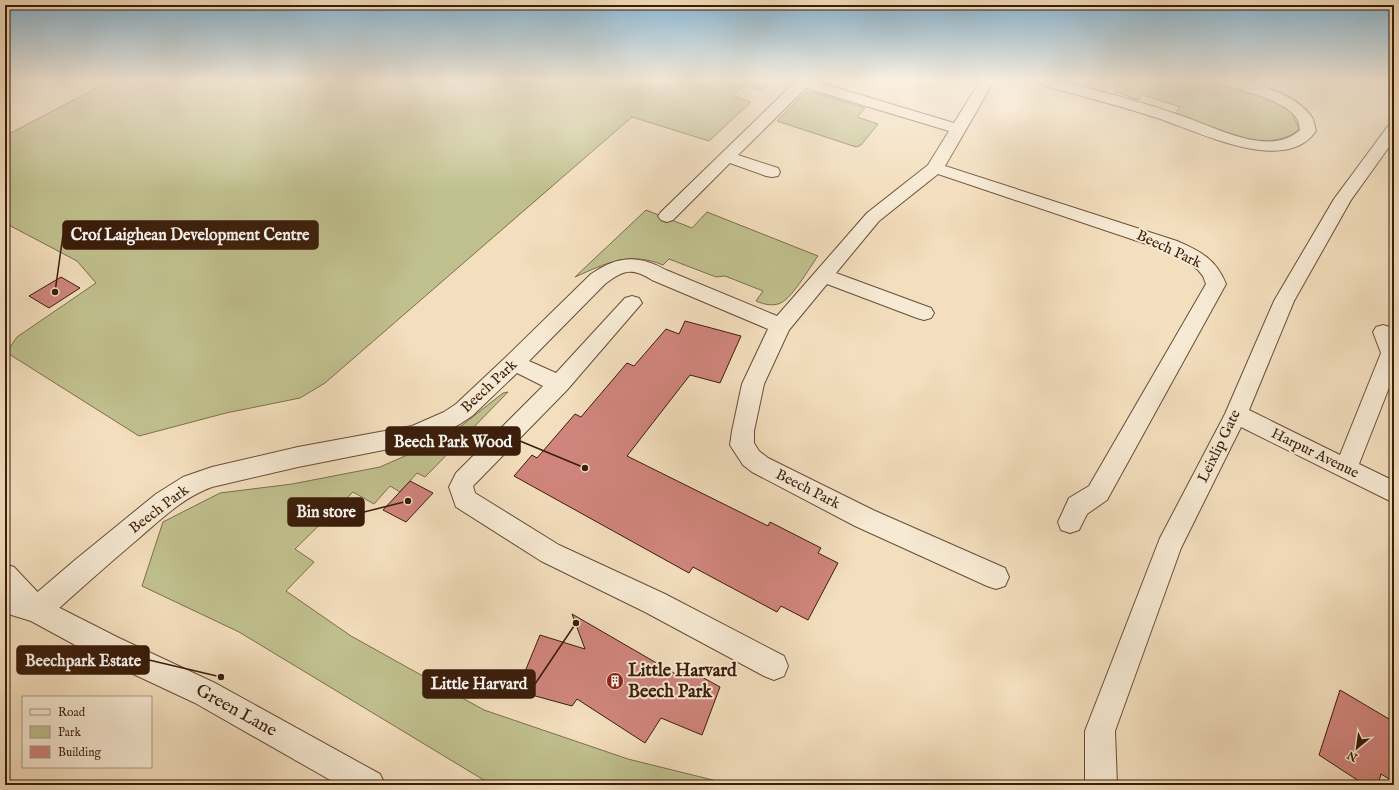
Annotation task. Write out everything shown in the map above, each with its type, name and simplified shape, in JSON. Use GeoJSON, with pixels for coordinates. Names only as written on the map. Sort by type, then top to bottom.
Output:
{"type":"FeatureCollection","features":[{"type":"Feature","properties":{"kind":"street"},"geometry":{"type":"LineString","coordinates":[[667,216],[766,118]]}},
{"type":"Feature","properties":{"kind":"street"},"geometry":{"type":"LineString","coordinates":[[923,118],[959,129]]}},
{"type":"Feature","properties":{"kind":"street","name":"Beech Park"},"geometry":{"type":"LineString","coordinates":[[965,118],[935,168],[923,179],[876,213],[780,326],[753,384],[743,432],[742,445],[751,458],[760,465],[864,518],[996,577]]}},
{"type":"Feature","properties":{"kind":"street"},"geometry":{"type":"LineString","coordinates":[[1172,118],[1228,138],[1250,144],[1270,146],[1294,143],[1301,139],[1308,131],[1308,126],[1304,118]]}},
{"type":"Feature","properties":{"kind":"street","name":"Leixlip Gate"},"geometry":{"type":"LineString","coordinates":[[1101,785],[1100,731],[1169,546],[1236,414],[1284,301],[1343,199],[1388,148],[1394,129]]}},
{"type":"Feature","properties":{"kind":"street"},"geometry":{"type":"LineString","coordinates":[[726,157],[772,172]]}},
{"type":"Feature","properties":{"kind":"street","name":"Beech Park"},"geometry":{"type":"LineString","coordinates":[[935,168],[1156,240],[1193,256],[1207,265],[1215,276],[1216,284],[1098,493],[1078,506],[1070,522]]}},
{"type":"Feature","properties":{"kind":"street","name":"Beech Park"},"geometry":{"type":"LineString","coordinates":[[37,610],[84,568],[159,506],[192,484],[212,477],[298,456],[416,435],[452,418],[464,410],[514,363],[608,271],[628,265],[646,266],[659,275],[780,326]]}},
{"type":"Feature","properties":{"kind":"street"},"geometry":{"type":"LineString","coordinates":[[823,275],[924,312]]}},
{"type":"Feature","properties":{"kind":"street"},"geometry":{"type":"LineString","coordinates":[[632,303],[559,384],[464,480],[461,487],[465,500],[550,553],[655,602],[774,666]]}},
{"type":"Feature","properties":{"kind":"street"},"geometry":{"type":"LineString","coordinates":[[1346,468],[1392,353],[1383,332]]}},
{"type":"Feature","properties":{"kind":"street"},"geometry":{"type":"LineString","coordinates":[[514,363],[559,384]]}},
{"type":"Feature","properties":{"kind":"street","name":"Harpur Avenue"},"geometry":{"type":"LineString","coordinates":[[1236,414],[1394,493]]}},
{"type":"Feature","properties":{"kind":"street","name":"Green Lane"},"geometry":{"type":"LineString","coordinates":[[5,576],[37,610]]}},
{"type":"Feature","properties":{"kind":"street","name":"Green Lane"},"geometry":{"type":"LineString","coordinates":[[5,600],[37,610],[109,648],[205,693],[369,785]]}},
{"type":"Feature","properties":{"kind":"green space"},"geometry":{"type":"Polygon","coordinates":[[[40,118],[631,118],[325,383],[300,398],[226,413],[139,436],[9,354],[10,347],[17,337],[96,283],[77,261],[5,223],[5,136],[40,118]]]}},
{"type":"Feature","properties":{"kind":"green space"},"geometry":{"type":"Polygon","coordinates":[[[635,118],[734,118],[709,141],[635,118]]]}},
{"type":"Feature","properties":{"kind":"green space"},"geometry":{"type":"Polygon","coordinates":[[[780,118],[860,118],[878,124],[861,145],[856,147],[777,121],[780,118]]]}},
{"type":"Feature","properties":{"kind":"green space"},"geometry":{"type":"Polygon","coordinates":[[[1187,118],[1294,118],[1299,129],[1286,137],[1271,141],[1238,137],[1187,118]]]}},
{"type":"Feature","properties":{"kind":"green space"},"geometry":{"type":"Polygon","coordinates":[[[646,210],[692,228],[707,212],[818,256],[794,291],[783,302],[775,305],[756,301],[763,291],[725,276],[716,277],[669,259],[663,265],[639,259],[618,260],[597,267],[575,277],[646,210]]]}},
{"type":"Feature","properties":{"kind":"green space"},"geometry":{"type":"Polygon","coordinates":[[[508,392],[425,477],[417,473],[400,492],[390,486],[374,504],[353,492],[295,549],[314,562],[286,591],[351,636],[484,710],[628,759],[733,785],[492,785],[239,632],[142,586],[163,522],[220,493],[292,484],[380,467],[456,430],[503,393],[508,392]]]}},
{"type":"Feature","properties":{"kind":"building"},"geometry":{"type":"Polygon","coordinates":[[[61,277],[80,288],[49,308],[29,296],[61,277]]]}},
{"type":"Feature","properties":{"kind":"building"},"geometry":{"type":"Polygon","coordinates":[[[685,321],[741,336],[720,383],[690,375],[627,456],[768,526],[770,522],[821,548],[818,553],[838,563],[808,620],[781,606],[777,612],[693,567],[689,573],[514,476],[532,455],[537,458],[575,414],[581,417],[627,363],[634,366],[666,329],[679,334],[685,321]]]}},
{"type":"Feature","properties":{"kind":"building"},"geometry":{"type":"Polygon","coordinates":[[[410,481],[433,493],[406,522],[383,510],[410,481]]]}},
{"type":"Feature","properties":{"kind":"building","name":"Little Harvard Beech Park"},"geometry":{"type":"Polygon","coordinates":[[[572,614],[679,676],[684,667],[720,687],[702,735],[661,718],[645,743],[577,699],[572,706],[517,691],[540,635],[585,649],[572,614]]]}},
{"type":"Feature","properties":{"kind":"building"},"geometry":{"type":"Polygon","coordinates":[[[1340,690],[1394,722],[1394,782],[1381,774],[1378,785],[1365,785],[1319,755],[1340,690]]]}},
{"type":"Feature","properties":{"kind":"place","name":"Croí Laighean Development Centre"},"geometry":{"type":"Point","coordinates":[55,292]}},
{"type":"Feature","properties":{"kind":"place","name":"Beech Park Wood"},"geometry":{"type":"Point","coordinates":[585,468]}},
{"type":"Feature","properties":{"kind":"place","name":"Bin store"},"geometry":{"type":"Point","coordinates":[408,501]}},
{"type":"Feature","properties":{"kind":"place","name":"Little Harvard"},"geometry":{"type":"Point","coordinates":[576,623]}},
{"type":"Feature","properties":{"kind":"place","name":"Beechpark Estate"},"geometry":{"type":"Point","coordinates":[221,677]}},
{"type":"Feature","properties":{"kind":"place","name":"Little Harvard Beech Park"},"geometry":{"type":"Point","coordinates":[615,681]}}]}
